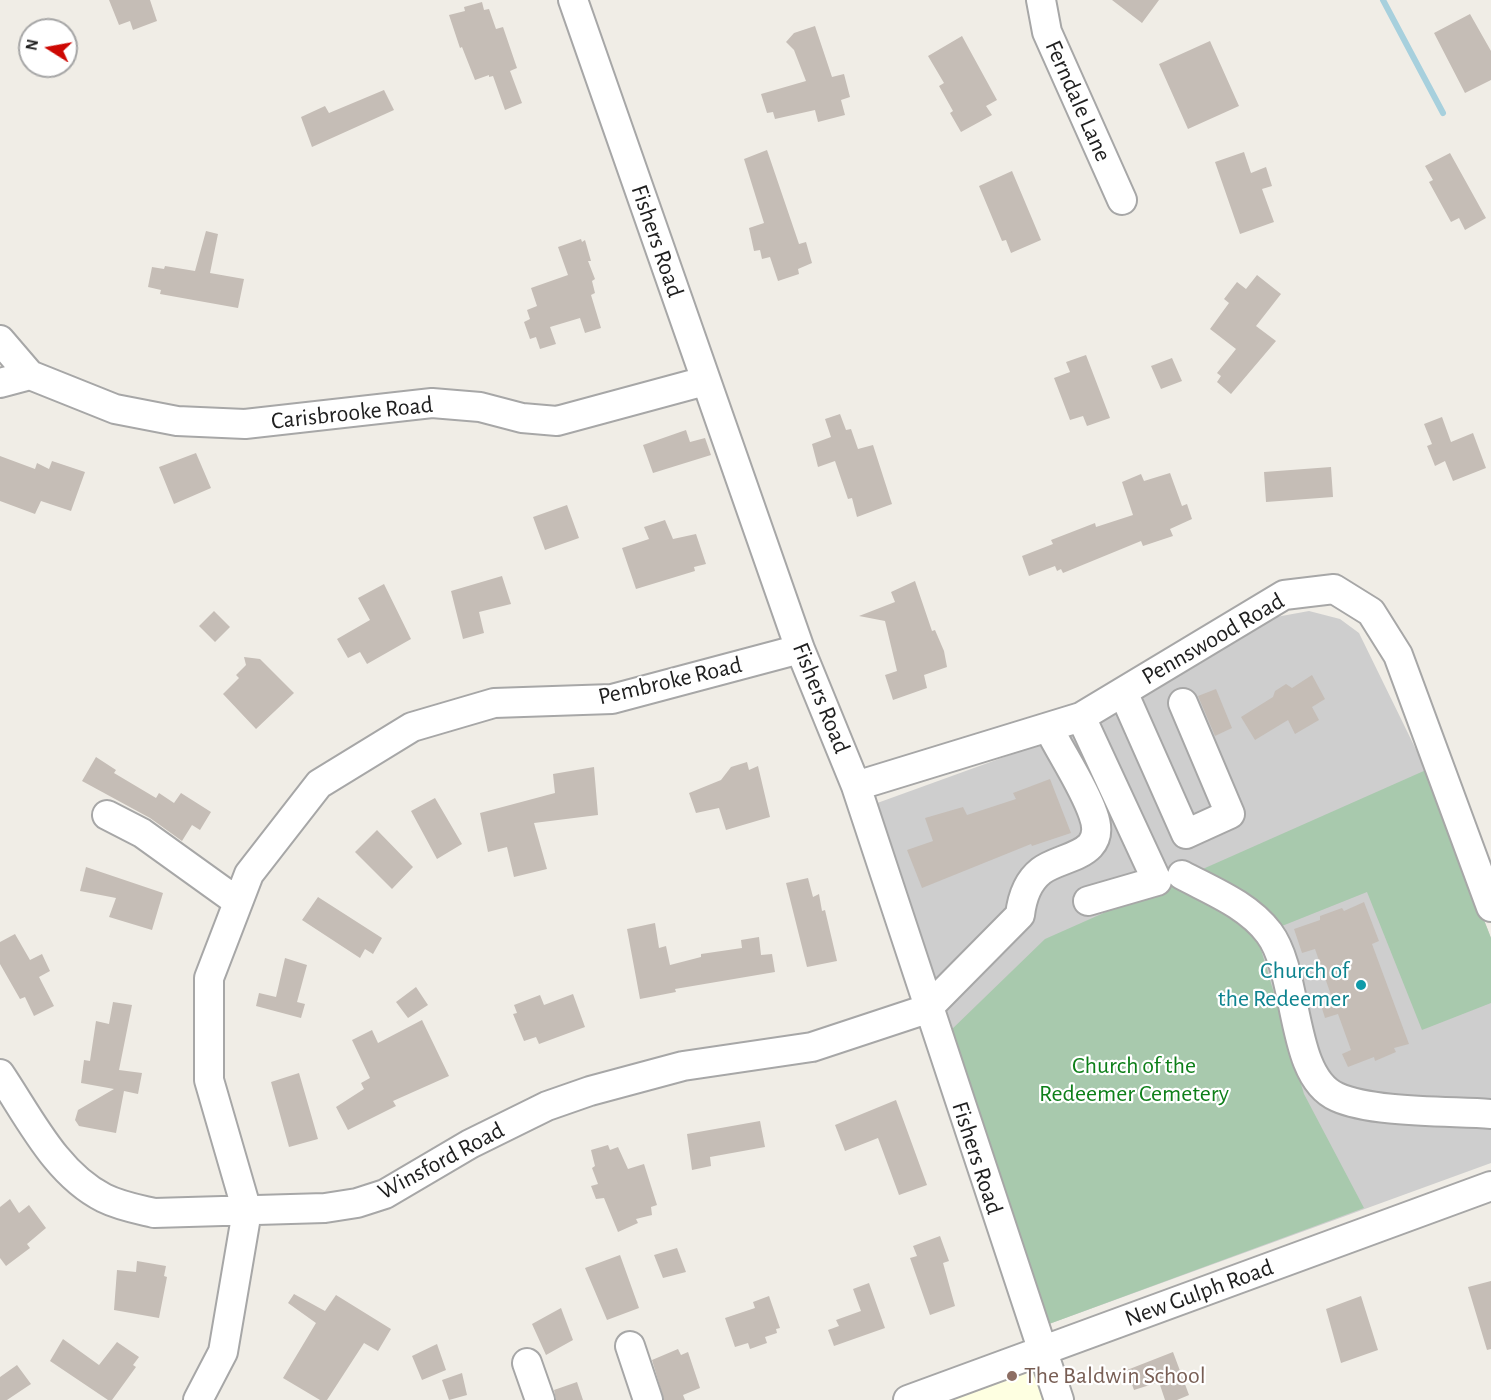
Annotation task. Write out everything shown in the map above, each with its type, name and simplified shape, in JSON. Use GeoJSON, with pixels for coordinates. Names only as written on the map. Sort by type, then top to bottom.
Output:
{"type":"FeatureCollection","features":[{"type":"Feature","properties":{"kind":"street","name":"Fishers Road"},"geometry":{"type":"LineString","coordinates":[[573,0],[800,649],[856,786],[927,1009],[1059,1400]]}},
{"type":"Feature","properties":{"kind":"street","name":"Ferndale Lane"},"geometry":{"type":"LineString","coordinates":[[1041,0],[1047,32],[1122,200]]}},
{"type":"Feature","properties":{"kind":"street"},"geometry":{"type":"LineString","coordinates":[[0,340],[30,375],[0,383]]}},
{"type":"Feature","properties":{"kind":"street","name":"Carisbrooke Road"},"geometry":{"type":"LineString","coordinates":[[30,375],[115,409],[177,421],[245,424],[432,403],[480,407],[522,418],[557,421],[705,381]]}},
{"type":"Feature","properties":{"kind":"street","name":"Pennswood Road"},"geometry":{"type":"LineString","coordinates":[[856,786],[1081,717],[1284,595],[1334,589],[1371,612],[1398,654],[1491,907]]}},
{"type":"Feature","properties":{"kind":"street","name":"Pembroke Road"},"geometry":{"type":"LineString","coordinates":[[198,1400],[223,1352],[247,1211],[209,1080],[209,978],[249,874],[319,784],[412,727],[494,703],[612,699],[800,649]]}},
{"type":"Feature","properties":{"kind":"street"},"geometry":{"type":"LineString","coordinates":[[1123,692],[1186,834]]}},
{"type":"Feature","properties":{"kind":"street"},"geometry":{"type":"LineString","coordinates":[[1169,878],[1186,834],[1230,814],[1183,703]]}},
{"type":"Feature","properties":{"kind":"street"},"geometry":{"type":"LineString","coordinates":[[1081,717],[1169,878]]}},
{"type":"Feature","properties":{"kind":"street"},"geometry":{"type":"LineString","coordinates":[[927,1009],[1020,915],[1022,898],[1030,883],[1041,871],[1082,853],[1094,835],[1093,813],[1048,727]]}},
{"type":"Feature","properties":{"kind":"street"},"geometry":{"type":"LineString","coordinates":[[107,815],[142,833],[238,902]]}},
{"type":"Feature","properties":{"kind":"street"},"geometry":{"type":"LineString","coordinates":[[1088,901],[1169,878],[1247,910],[1269,933],[1284,960],[1307,1064],[1318,1083],[1334,1096],[1375,1106],[1491,1114]]}},
{"type":"Feature","properties":{"kind":"street","name":"Winsford Road"},"geometry":{"type":"LineString","coordinates":[[0,1074],[54,1155],[78,1180],[105,1198],[154,1213],[326,1208],[357,1203],[385,1194],[470,1144],[547,1106],[590,1091],[683,1066],[812,1047],[927,1009]]}},
{"type":"Feature","properties":{"kind":"street","name":"New Gulph Road"},"geometry":{"type":"LineString","coordinates":[[908,1400],[1491,1186]]}},
{"type":"Feature","properties":{"kind":"street"},"geometry":{"type":"LineString","coordinates":[[630,1346],[648,1400]]}},
{"type":"Feature","properties":{"kind":"street"},"geometry":{"type":"LineString","coordinates":[[527,1363],[540,1400]]}},
{"type":"Feature","properties":{"kind":"shaded area","name":"Church of the Redeemer"},"geometry":{"type":"Polygon","coordinates":[[[1309,611],[1340,619],[1359,633],[1426,770],[1491,938],[1491,1163],[1049,1324],[869,806],[1054,739],[1276,617],[1309,611]]]}},
{"type":"Feature","properties":{"kind":"shaded area","name":"The Baldwin School"},"geometry":{"type":"Polygon","coordinates":[[[1041,1351],[1059,1400],[908,1400],[1041,1351]]]}},
{"type":"Feature","properties":{"kind":"green space","name":"Church of the Redeemer Cemetery"},"geometry":{"type":"Polygon","coordinates":[[[1426,770],[1491,938],[1491,1003],[1422,1030],[1367,892],[1257,936],[1304,1094],[1364,1208],[1049,1324],[948,1033],[1045,939],[1426,770]]]}},
{"type":"Feature","properties":{"kind":"building"},"geometry":{"type":"Polygon","coordinates":[[[109,0],[150,0],[157,21],[133,30],[130,21],[119,25],[109,0]]]}},
{"type":"Feature","properties":{"kind":"building"},"geometry":{"type":"Polygon","coordinates":[[[1112,0],[1159,0],[1142,23],[1112,0]]]}},
{"type":"Feature","properties":{"kind":"building"},"geometry":{"type":"Polygon","coordinates":[[[482,2],[484,10],[489,9],[496,29],[503,27],[517,68],[510,71],[522,103],[505,110],[493,76],[489,77],[489,75],[475,80],[462,47],[460,48],[449,15],[465,11],[464,7],[482,2]]]}},
{"type":"Feature","properties":{"kind":"building"},"geometry":{"type":"Polygon","coordinates":[[[1470,14],[1491,51],[1491,80],[1465,93],[1434,33],[1470,14]]]}},
{"type":"Feature","properties":{"kind":"building"},"geometry":{"type":"Polygon","coordinates":[[[815,26],[832,77],[844,74],[850,97],[841,100],[845,115],[818,122],[815,110],[775,119],[773,112],[767,113],[761,94],[806,81],[794,50],[786,42],[794,33],[815,26]]]}},
{"type":"Feature","properties":{"kind":"building"},"geometry":{"type":"Polygon","coordinates":[[[962,36],[997,100],[986,106],[992,115],[961,132],[950,113],[953,111],[939,86],[944,83],[928,56],[962,36]]]}},
{"type":"Feature","properties":{"kind":"building"},"geometry":{"type":"Polygon","coordinates":[[[1210,41],[1239,106],[1188,129],[1159,64],[1210,41]]]}},
{"type":"Feature","properties":{"kind":"building"},"geometry":{"type":"Polygon","coordinates":[[[384,90],[394,110],[312,147],[301,117],[325,106],[329,113],[384,90]]]}},
{"type":"Feature","properties":{"kind":"building"},"geometry":{"type":"Polygon","coordinates":[[[767,150],[799,244],[806,242],[812,263],[798,269],[799,274],[778,281],[770,257],[762,259],[760,250],[754,251],[749,228],[764,223],[744,159],[767,150]]]}},
{"type":"Feature","properties":{"kind":"building"},"geometry":{"type":"Polygon","coordinates":[[[1244,152],[1251,173],[1266,167],[1272,186],[1262,189],[1274,222],[1240,234],[1215,162],[1244,152]]]}},
{"type":"Feature","properties":{"kind":"building"},"geometry":{"type":"Polygon","coordinates":[[[1450,153],[1486,218],[1465,230],[1459,218],[1451,222],[1429,182],[1433,180],[1425,166],[1450,153]]]}},
{"type":"Feature","properties":{"kind":"building"},"geometry":{"type":"Polygon","coordinates":[[[1012,171],[1041,240],[1011,253],[1006,240],[1002,241],[979,186],[1012,171]]]}},
{"type":"Feature","properties":{"kind":"building"},"geometry":{"type":"Polygon","coordinates":[[[206,231],[218,234],[210,273],[244,279],[238,308],[160,294],[161,290],[148,287],[152,267],[164,269],[165,266],[195,271],[206,231]]]}},
{"type":"Feature","properties":{"kind":"building"},"geometry":{"type":"Polygon","coordinates":[[[581,239],[582,242],[585,240],[591,261],[588,261],[595,279],[592,281],[595,293],[591,295],[601,328],[585,333],[580,318],[550,327],[556,344],[540,349],[536,337],[530,339],[524,322],[530,319],[527,310],[537,306],[531,288],[568,275],[558,247],[581,239]]]}},
{"type":"Feature","properties":{"kind":"building"},"geometry":{"type":"Polygon","coordinates":[[[1257,275],[1281,294],[1256,326],[1276,341],[1231,394],[1217,382],[1221,376],[1217,373],[1236,349],[1210,329],[1229,303],[1224,299],[1237,282],[1246,289],[1257,275]]]}},
{"type":"Feature","properties":{"kind":"building"},"geometry":{"type":"Polygon","coordinates":[[[1086,355],[1110,418],[1087,426],[1083,416],[1070,420],[1054,378],[1070,372],[1066,362],[1086,355]]]}},
{"type":"Feature","properties":{"kind":"building"},"geometry":{"type":"Polygon","coordinates":[[[1172,358],[1182,381],[1161,389],[1151,366],[1172,358]]]}},
{"type":"Feature","properties":{"kind":"building"},"geometry":{"type":"Polygon","coordinates":[[[840,414],[846,430],[851,429],[858,449],[873,445],[892,504],[857,517],[852,498],[848,499],[835,461],[818,467],[812,444],[831,437],[825,419],[840,414]]]}},
{"type":"Feature","properties":{"kind":"building"},"geometry":{"type":"Polygon","coordinates":[[[1442,417],[1451,442],[1473,433],[1486,468],[1453,481],[1445,461],[1435,466],[1427,446],[1432,444],[1424,424],[1442,417]]]}},
{"type":"Feature","properties":{"kind":"building"},"geometry":{"type":"Polygon","coordinates":[[[686,430],[690,442],[705,438],[711,455],[653,473],[643,445],[686,430]]]}},
{"type":"Feature","properties":{"kind":"building"},"geometry":{"type":"Polygon","coordinates":[[[196,453],[211,488],[174,504],[159,467],[196,453]]]}},
{"type":"Feature","properties":{"kind":"building"},"geometry":{"type":"Polygon","coordinates":[[[0,456],[35,469],[37,463],[49,469],[52,461],[85,472],[71,511],[41,501],[35,514],[0,501],[0,456]]]}},
{"type":"Feature","properties":{"kind":"building"},"geometry":{"type":"Polygon","coordinates":[[[1331,467],[1333,497],[1266,502],[1264,472],[1331,467]]]}},
{"type":"Feature","properties":{"kind":"building"},"geometry":{"type":"Polygon","coordinates":[[[1170,473],[1182,506],[1187,504],[1192,519],[1170,529],[1173,536],[1143,546],[1141,541],[1063,573],[1061,569],[1057,571],[1055,566],[1029,576],[1022,556],[1053,544],[1051,540],[1095,523],[1096,527],[1133,515],[1122,482],[1141,474],[1144,481],[1170,473]]]}},
{"type":"Feature","properties":{"kind":"building"},"geometry":{"type":"Polygon","coordinates":[[[567,505],[579,538],[545,550],[533,517],[567,505]]]}},
{"type":"Feature","properties":{"kind":"building"},"geometry":{"type":"Polygon","coordinates":[[[665,520],[673,539],[696,534],[706,564],[694,567],[695,571],[636,589],[622,548],[649,539],[644,527],[665,520]]]}},
{"type":"Feature","properties":{"kind":"building"},"geometry":{"type":"Polygon","coordinates":[[[502,576],[511,604],[479,612],[484,633],[463,639],[451,591],[502,576]]]}},
{"type":"Feature","properties":{"kind":"building"},"geometry":{"type":"Polygon","coordinates":[[[915,581],[932,631],[935,630],[944,651],[947,667],[924,675],[927,688],[893,700],[885,675],[897,671],[885,621],[859,616],[895,602],[891,592],[915,581]]]}},
{"type":"Feature","properties":{"kind":"building"},"geometry":{"type":"Polygon","coordinates":[[[384,584],[411,639],[367,664],[360,652],[348,658],[337,639],[370,620],[358,598],[384,584]]]}},
{"type":"Feature","properties":{"kind":"building"},"geometry":{"type":"Polygon","coordinates":[[[214,611],[230,627],[215,642],[199,626],[214,611]]]}},
{"type":"Feature","properties":{"kind":"building"},"geometry":{"type":"Polygon","coordinates":[[[244,657],[260,659],[294,693],[256,729],[223,694],[239,678],[236,675],[246,665],[244,657]]]}},
{"type":"Feature","properties":{"kind":"building"},"geometry":{"type":"Polygon","coordinates":[[[1312,675],[1325,699],[1312,707],[1319,720],[1295,734],[1288,720],[1255,740],[1241,717],[1273,697],[1275,691],[1286,684],[1292,688],[1312,675]]]}},
{"type":"Feature","properties":{"kind":"building"},"geometry":{"type":"Polygon","coordinates":[[[1216,689],[1232,728],[1215,736],[1198,696],[1216,689]]]}},
{"type":"Feature","properties":{"kind":"building"},"geometry":{"type":"Polygon","coordinates":[[[96,757],[116,770],[114,773],[156,798],[159,793],[174,803],[181,793],[211,812],[200,830],[192,825],[182,841],[150,818],[82,781],[96,757]]]}},
{"type":"Feature","properties":{"kind":"building"},"geometry":{"type":"Polygon","coordinates":[[[747,762],[749,770],[758,766],[770,817],[726,830],[719,808],[696,813],[689,793],[721,780],[731,767],[747,762]]]}},
{"type":"Feature","properties":{"kind":"building"},"geometry":{"type":"Polygon","coordinates":[[[594,767],[598,815],[534,823],[547,869],[514,877],[507,847],[488,852],[480,813],[555,793],[553,774],[594,767]]]}},
{"type":"Feature","properties":{"kind":"building"},"geometry":{"type":"Polygon","coordinates":[[[1050,779],[1071,833],[1032,846],[1031,844],[922,888],[907,850],[933,841],[925,818],[963,807],[967,815],[1016,799],[1013,793],[1050,779]]]}},
{"type":"Feature","properties":{"kind":"building"},"geometry":{"type":"Polygon","coordinates":[[[435,798],[462,844],[437,859],[411,811],[435,798]]]}},
{"type":"Feature","properties":{"kind":"building"},"geometry":{"type":"Polygon","coordinates":[[[377,830],[413,867],[392,889],[355,852],[377,830]]]}},
{"type":"Feature","properties":{"kind":"building"},"geometry":{"type":"Polygon","coordinates":[[[86,867],[163,893],[152,930],[109,917],[116,898],[80,891],[86,867]]]}},
{"type":"Feature","properties":{"kind":"building"},"geometry":{"type":"Polygon","coordinates":[[[808,878],[813,897],[819,894],[822,911],[825,910],[837,961],[807,967],[786,883],[808,878]]]}},
{"type":"Feature","properties":{"kind":"building"},"geometry":{"type":"Polygon","coordinates":[[[318,897],[382,938],[373,954],[365,949],[360,958],[302,920],[318,897]]]}},
{"type":"Feature","properties":{"kind":"building","name":"Church of the Redeemer"},"geometry":{"type":"Polygon","coordinates":[[[1364,902],[1379,941],[1372,944],[1409,1044],[1394,1048],[1396,1052],[1375,1061],[1374,1057],[1348,1067],[1342,1054],[1351,1050],[1338,1014],[1325,1018],[1320,1002],[1332,998],[1315,949],[1302,953],[1294,929],[1320,920],[1320,916],[1342,908],[1344,911],[1364,902]]]}},
{"type":"Feature","properties":{"kind":"building"},"geometry":{"type":"Polygon","coordinates":[[[655,923],[659,948],[666,946],[670,965],[701,957],[701,954],[742,948],[741,940],[759,937],[761,955],[772,954],[775,972],[675,989],[676,992],[640,999],[627,929],[655,923]]]}},
{"type":"Feature","properties":{"kind":"building"},"geometry":{"type":"Polygon","coordinates":[[[15,934],[30,960],[42,954],[50,971],[39,977],[54,1006],[34,1016],[25,997],[20,999],[0,964],[0,942],[15,934]]]}},
{"type":"Feature","properties":{"kind":"building"},"geometry":{"type":"Polygon","coordinates":[[[285,958],[307,965],[297,1002],[305,1004],[301,1018],[256,1006],[259,993],[276,997],[285,958]]]}},
{"type":"Feature","properties":{"kind":"building"},"geometry":{"type":"Polygon","coordinates":[[[416,987],[428,1005],[408,1018],[396,1002],[416,987]]]}},
{"type":"Feature","properties":{"kind":"building"},"geometry":{"type":"Polygon","coordinates":[[[573,994],[585,1027],[539,1044],[536,1037],[524,1041],[513,1014],[517,1013],[514,1005],[540,995],[544,1005],[573,994]]]}},
{"type":"Feature","properties":{"kind":"building"},"geometry":{"type":"Polygon","coordinates":[[[113,1002],[132,1005],[119,1070],[142,1073],[138,1094],[124,1091],[116,1133],[79,1126],[75,1120],[78,1110],[114,1089],[81,1083],[84,1060],[90,1061],[96,1021],[109,1024],[113,1002]]]}},
{"type":"Feature","properties":{"kind":"building"},"geometry":{"type":"Polygon","coordinates":[[[422,1020],[449,1076],[393,1101],[396,1106],[348,1130],[336,1107],[364,1089],[361,1083],[370,1078],[352,1040],[372,1030],[378,1043],[422,1020]]]}},
{"type":"Feature","properties":{"kind":"building"},"geometry":{"type":"Polygon","coordinates":[[[299,1073],[318,1139],[289,1147],[271,1082],[299,1073]]]}},
{"type":"Feature","properties":{"kind":"building"},"geometry":{"type":"Polygon","coordinates":[[[896,1100],[927,1185],[899,1195],[878,1138],[845,1151],[835,1125],[896,1100]]]}},
{"type":"Feature","properties":{"kind":"building"},"geometry":{"type":"Polygon","coordinates":[[[760,1121],[765,1147],[710,1157],[711,1166],[692,1170],[687,1134],[760,1121]]]}},
{"type":"Feature","properties":{"kind":"building"},"geometry":{"type":"Polygon","coordinates":[[[608,1145],[610,1150],[618,1147],[628,1169],[644,1164],[657,1205],[651,1207],[652,1215],[636,1219],[638,1223],[618,1232],[604,1198],[596,1199],[591,1186],[598,1184],[592,1168],[595,1166],[591,1150],[608,1145]]]}},
{"type":"Feature","properties":{"kind":"building"},"geometry":{"type":"Polygon","coordinates":[[[10,1199],[19,1213],[29,1205],[46,1228],[27,1244],[30,1248],[6,1266],[0,1258],[0,1207],[10,1199]]]}},
{"type":"Feature","properties":{"kind":"building"},"geometry":{"type":"Polygon","coordinates":[[[940,1236],[949,1261],[943,1263],[955,1306],[930,1315],[910,1258],[917,1256],[913,1246],[940,1236]]]}},
{"type":"Feature","properties":{"kind":"building"},"geometry":{"type":"Polygon","coordinates":[[[677,1248],[686,1272],[663,1278],[654,1255],[677,1248]]]}},
{"type":"Feature","properties":{"kind":"building"},"geometry":{"type":"Polygon","coordinates":[[[620,1255],[639,1308],[607,1320],[585,1268],[620,1255]]]}},
{"type":"Feature","properties":{"kind":"building"},"geometry":{"type":"Polygon","coordinates":[[[137,1261],[166,1266],[164,1276],[167,1277],[159,1318],[114,1310],[117,1270],[136,1272],[137,1261]]]}},
{"type":"Feature","properties":{"kind":"building"},"geometry":{"type":"Polygon","coordinates":[[[1491,1281],[1491,1349],[1487,1350],[1468,1287],[1491,1281]]]}},
{"type":"Feature","properties":{"kind":"building"},"geometry":{"type":"Polygon","coordinates":[[[869,1283],[885,1328],[834,1346],[828,1330],[839,1326],[836,1320],[861,1311],[853,1289],[869,1283]]]}},
{"type":"Feature","properties":{"kind":"building"},"geometry":{"type":"Polygon","coordinates":[[[294,1294],[325,1311],[336,1295],[391,1329],[378,1351],[364,1343],[327,1400],[320,1400],[283,1378],[316,1323],[288,1303],[294,1294]]]}},
{"type":"Feature","properties":{"kind":"building"},"geometry":{"type":"Polygon","coordinates":[[[769,1296],[780,1328],[776,1329],[777,1333],[765,1337],[767,1343],[750,1349],[748,1343],[735,1347],[725,1318],[755,1308],[753,1302],[769,1296]]]}},
{"type":"Feature","properties":{"kind":"building"},"geometry":{"type":"Polygon","coordinates":[[[1361,1296],[1378,1350],[1341,1363],[1326,1309],[1361,1296]]]}},
{"type":"Feature","properties":{"kind":"building"},"geometry":{"type":"Polygon","coordinates":[[[561,1308],[573,1340],[546,1355],[532,1324],[561,1308]]]}},
{"type":"Feature","properties":{"kind":"building"},"geometry":{"type":"Polygon","coordinates":[[[63,1339],[99,1365],[117,1342],[139,1357],[133,1365],[136,1367],[112,1400],[108,1400],[50,1361],[63,1339]]]}},
{"type":"Feature","properties":{"kind":"building"},"geometry":{"type":"Polygon","coordinates":[[[437,1344],[446,1370],[422,1380],[412,1356],[437,1344]]]}},
{"type":"Feature","properties":{"kind":"building"},"geometry":{"type":"Polygon","coordinates":[[[678,1349],[681,1355],[688,1352],[700,1388],[683,1395],[685,1400],[664,1400],[652,1360],[678,1349]]]}},
{"type":"Feature","properties":{"kind":"building"},"geometry":{"type":"Polygon","coordinates":[[[1173,1352],[1189,1395],[1177,1400],[1165,1400],[1159,1382],[1134,1390],[1127,1370],[1173,1352]]]}},
{"type":"Feature","properties":{"kind":"building"},"geometry":{"type":"Polygon","coordinates":[[[17,1365],[31,1384],[7,1400],[0,1400],[0,1377],[17,1365]]]}},
{"type":"Feature","properties":{"kind":"building"},"geometry":{"type":"Polygon","coordinates":[[[462,1373],[467,1395],[449,1400],[442,1380],[462,1373]]]}},
{"type":"Feature","properties":{"kind":"building"},"geometry":{"type":"Polygon","coordinates":[[[577,1382],[583,1400],[556,1400],[554,1390],[577,1382]]]}},
{"type":"Feature","properties":{"kind":"waterway"},"geometry":{"type":"LineString","coordinates":[[1383,0],[1443,113]]}},
{"type":"Feature","properties":{"kind":"place","name":"Church of the Redeemer"},"geometry":{"type":"Point","coordinates":[1361,985]}},
{"type":"Feature","properties":{"kind":"place","name":"The Baldwin School"},"geometry":{"type":"Point","coordinates":[1012,1376]}}]}
